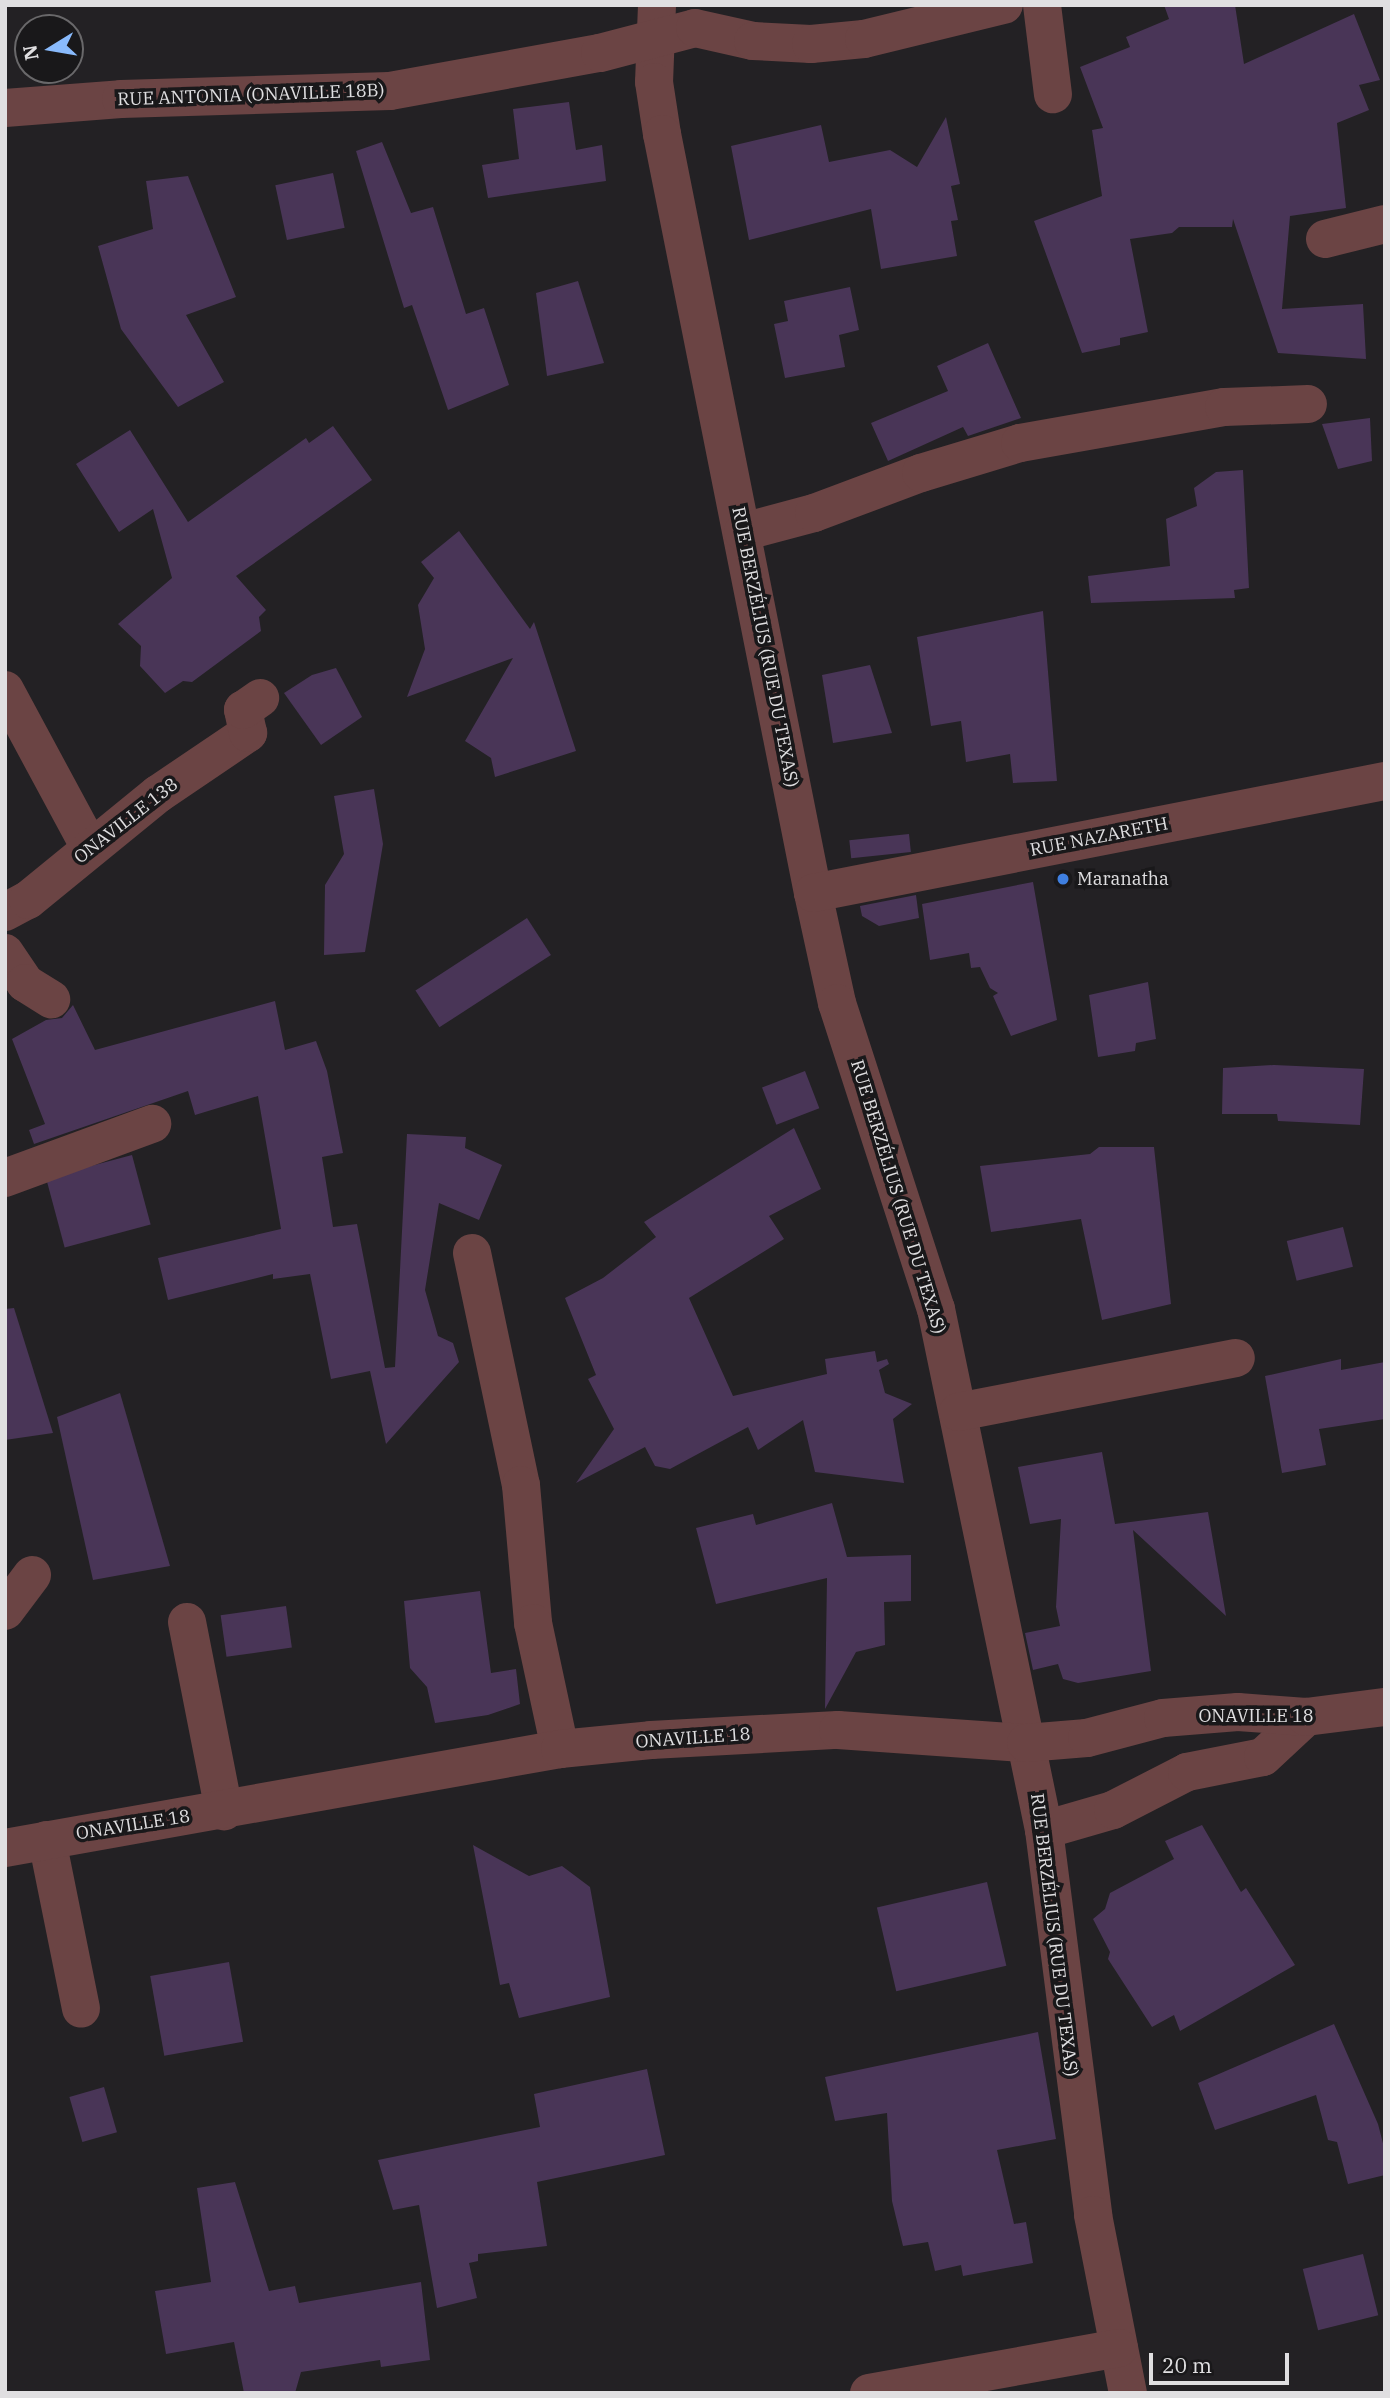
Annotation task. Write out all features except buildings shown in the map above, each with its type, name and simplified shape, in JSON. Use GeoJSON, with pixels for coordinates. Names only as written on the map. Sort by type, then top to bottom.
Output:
{"type":"FeatureCollection","features":[{"type":"Feature","properties":{"kind":"street","name":"RUE ANTONIA (ONAVILLE 18B)"},"geometry":{"type":"LineString","coordinates":[[5,108],[121,99],[390,91],[600,53],[658,20],[753,41],[811,44],[864,38],[1004,5]]}},
{"type":"Feature","properties":{"kind":"street"},"geometry":{"type":"LineString","coordinates":[[1042,5],[1053,94]]}},
{"type":"Feature","properties":{"kind":"street","name":"RUE BERZÉLIUS (RUE DU TEXAS)"},"geometry":{"type":"LineString","coordinates":[[658,20],[654,82],[662,134],[837,1003],[936,1309],[1044,1830],[1087,2176],[1128,2393]]}},
{"type":"Feature","properties":{"kind":"street"},"geometry":{"type":"LineString","coordinates":[[1325,239],[1385,224]]}},
{"type":"Feature","properties":{"kind":"street"},"geometry":{"type":"LineString","coordinates":[[743,532],[814,513],[921,473],[1020,443],[1224,407],[1308,404]]}},
{"type":"Feature","properties":{"kind":"street"},"geometry":{"type":"LineString","coordinates":[[5,690],[90,848]]}},
{"type":"Feature","properties":{"kind":"street","name":"ONAVILLE 138"},"geometry":{"type":"LineString","coordinates":[[5,912],[27,900],[254,715]]}},
{"type":"Feature","properties":{"kind":"street","name":"RUE NAZARETH"},"geometry":{"type":"LineString","coordinates":[[814,893],[1385,781]]}},
{"type":"Feature","properties":{"kind":"street"},"geometry":{"type":"LineString","coordinates":[[5,953],[25,983],[51,999]]}},
{"type":"Feature","properties":{"kind":"street"},"geometry":{"type":"LineString","coordinates":[[5,1178],[152,1124]]}},
{"type":"Feature","properties":{"kind":"street"},"geometry":{"type":"LineString","coordinates":[[472,1253],[521,1485],[533,1623],[560,1749]]}},
{"type":"Feature","properties":{"kind":"street"},"geometry":{"type":"LineString","coordinates":[[958,1412],[1236,1358]]}},
{"type":"Feature","properties":{"kind":"street"},"geometry":{"type":"LineString","coordinates":[[5,1611],[32,1576]]}},
{"type":"Feature","properties":{"kind":"street"},"geometry":{"type":"LineString","coordinates":[[187,1622],[225,1811]]}},
{"type":"Feature","properties":{"kind":"street","name":"ONAVILLE 18"},"geometry":{"type":"LineString","coordinates":[[5,1848],[225,1811],[560,1749],[838,1730],[1026,1743],[1087,1738],[1163,1718],[1238,1712],[1306,1717],[1385,1707]]}},
{"type":"Feature","properties":{"kind":"street"},"geometry":{"type":"LineString","coordinates":[[1044,1830],[1113,1810],[1187,1772],[1263,1757],[1306,1717]]}},
{"type":"Feature","properties":{"kind":"street"},"geometry":{"type":"LineString","coordinates":[[47,1840],[80,2009]]}},
{"type":"Feature","properties":{"kind":"street"},"geometry":{"type":"LineString","coordinates":[[869,2393],[1035,2378],[1119,2348]]}},
{"type":"Feature","properties":{"kind":"place","name":"Maranatha"},"geometry":{"type":"Point","coordinates":[1063,879]}}]}
